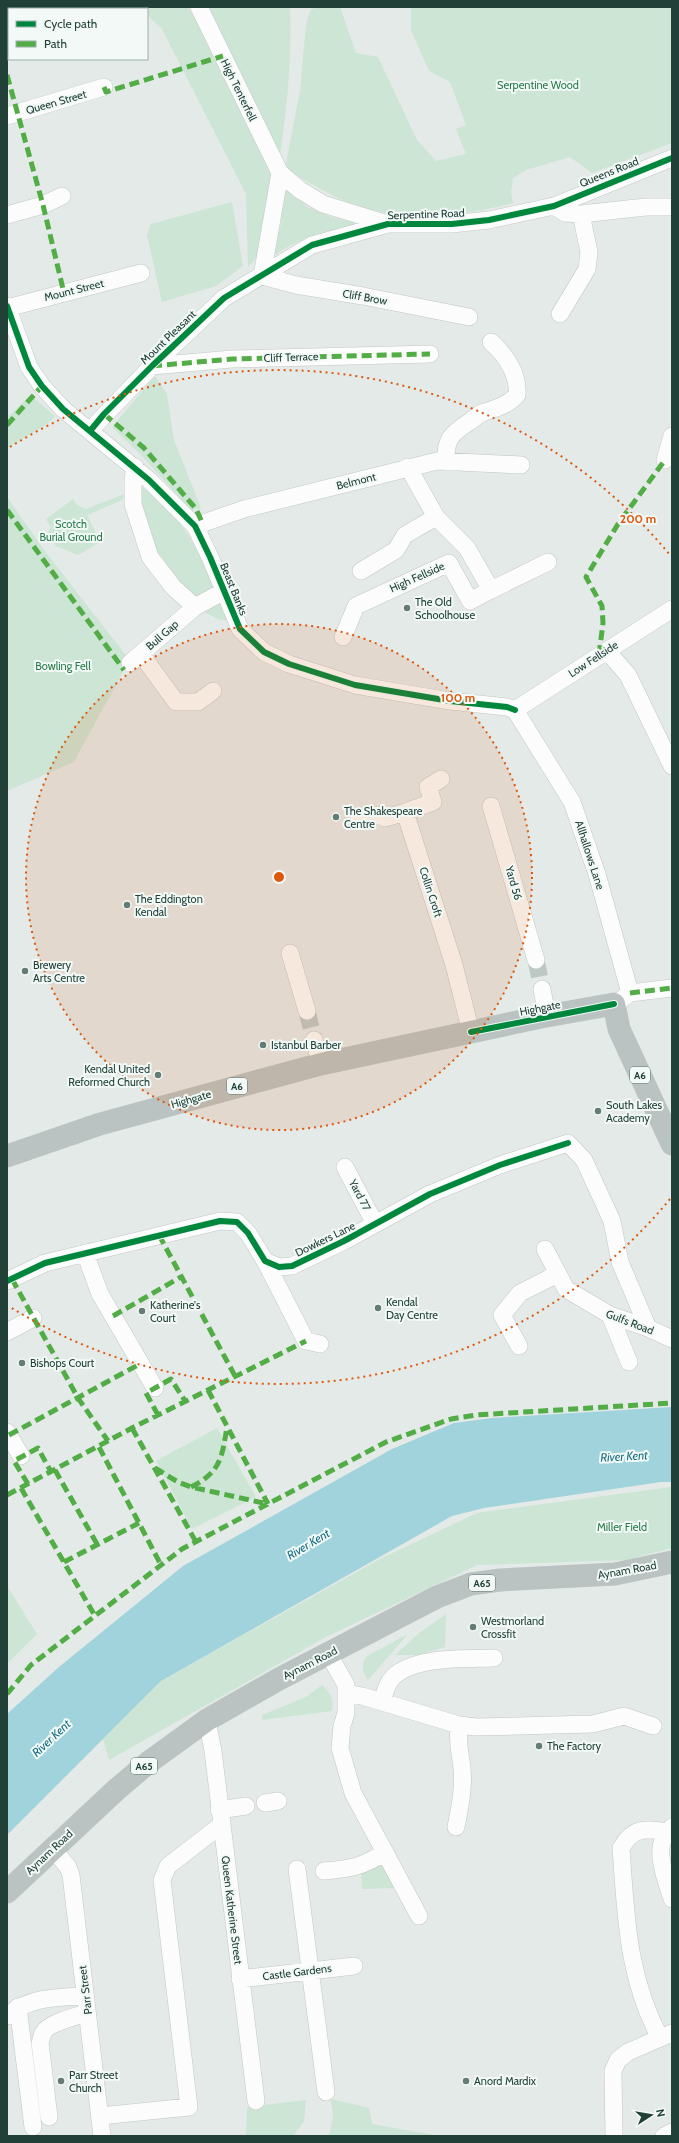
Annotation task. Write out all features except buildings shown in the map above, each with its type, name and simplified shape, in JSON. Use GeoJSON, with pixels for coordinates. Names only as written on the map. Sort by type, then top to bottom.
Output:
{"type":"FeatureCollection","features":[{"type":"Feature","properties":{"kind":"highway","name":"Highgate"},"geometry":{"type":"LineString","coordinates":[[7,1156],[100,1124],[321,1064],[622,999]]}},
{"type":"Feature","properties":{"kind":"highway","name":"A6"},"geometry":{"type":"LineString","coordinates":[[622,999],[620,1029],[672,1144]]}},
{"type":"Feature","properties":{"kind":"highway","name":"Aynam Road"},"geometry":{"type":"LineString","coordinates":[[7,1892],[149,1762],[207,1720],[328,1653],[437,1597],[471,1584],[520,1578],[615,1574],[672,1562]]}},
{"type":"Feature","properties":{"kind":"street","name":"High Tenterfell"},"geometry":{"type":"LineString","coordinates":[[198,7],[280,173],[300,190],[323,204],[388,224]]}},
{"type":"Feature","properties":{"kind":"street","name":"Queen Street"},"geometry":{"type":"LineString","coordinates":[[7,116],[104,87]]}},
{"type":"Feature","properties":{"kind":"street","name":"Queens Road"},"geometry":{"type":"LineString","coordinates":[[554,206],[672,158]]}},
{"type":"Feature","properties":{"kind":"street"},"geometry":{"type":"LineString","coordinates":[[262,276],[280,173]]}},
{"type":"Feature","properties":{"kind":"street"},"geometry":{"type":"LineString","coordinates":[[7,215],[43,205],[62,196]]}},
{"type":"Feature","properties":{"kind":"street"},"geometry":{"type":"LineString","coordinates":[[554,206],[565,213],[581,214],[646,207],[672,207]]}},
{"type":"Feature","properties":{"kind":"street","name":"Serpentine Road"},"geometry":{"type":"LineString","coordinates":[[262,276],[287,258],[312,245],[388,224],[452,224],[489,220],[554,206]]}},
{"type":"Feature","properties":{"kind":"street"},"geometry":{"type":"LineString","coordinates":[[560,314],[588,269],[590,252],[581,214]]}},
{"type":"Feature","properties":{"kind":"street","name":"Mount Street"},"geometry":{"type":"LineString","coordinates":[[7,307],[141,273]]}},
{"type":"Feature","properties":{"kind":"street","name":"Cliff Brow"},"geometry":{"type":"LineString","coordinates":[[262,276],[296,285],[363,296],[469,318]]}},
{"type":"Feature","properties":{"kind":"street","name":"Mount Pleasant"},"geometry":{"type":"LineString","coordinates":[[97,423],[152,366],[224,298],[262,276]]}},
{"type":"Feature","properties":{"kind":"street","name":"Beast Banks"},"geometry":{"type":"LineString","coordinates":[[7,307],[13,340],[42,386],[63,409],[149,480],[195,526],[240,629],[264,652],[289,664],[355,685],[515,710]]}},
{"type":"Feature","properties":{"kind":"street"},"geometry":{"type":"LineString","coordinates":[[446,462],[445,449],[452,435],[477,416],[503,407],[516,395],[516,379],[511,368],[498,348],[491,342]]}},
{"type":"Feature","properties":{"kind":"street","name":"Cliff Terrace"},"geometry":{"type":"LineString","coordinates":[[152,366],[232,358],[430,354]]}},
{"type":"Feature","properties":{"kind":"street"},"geometry":{"type":"LineString","coordinates":[[665,460],[672,436]]}},
{"type":"Feature","properties":{"kind":"street","name":"Belmont"},"geometry":{"type":"LineString","coordinates":[[195,526],[244,508],[437,461],[521,466]]}},
{"type":"Feature","properties":{"kind":"street"},"geometry":{"type":"LineString","coordinates":[[408,467],[436,517],[467,548],[491,590]]}},
{"type":"Feature","properties":{"kind":"street"},"geometry":{"type":"LineString","coordinates":[[134,468],[133,504],[150,557],[173,587],[195,607]]}},
{"type":"Feature","properties":{"kind":"street"},"geometry":{"type":"LineString","coordinates":[[361,571],[396,550],[405,535],[436,517]]}},
{"type":"Feature","properties":{"kind":"street","name":"High Fellside"},"geometry":{"type":"LineString","coordinates":[[343,637],[356,606],[449,563],[470,600],[548,562]]}},
{"type":"Feature","properties":{"kind":"street","name":"Beast Banks"},"geometry":{"type":"LineString","coordinates":[[195,607],[224,591]]}},
{"type":"Feature","properties":{"kind":"street","name":"Bull Gap"},"geometry":{"type":"LineString","coordinates":[[195,607],[136,658],[176,702],[198,702],[212,691]]}},
{"type":"Feature","properties":{"kind":"street","name":"Low Fellside"},"geometry":{"type":"LineString","coordinates":[[515,710],[672,609]]}},
{"type":"Feature","properties":{"kind":"street"},"geometry":{"type":"LineString","coordinates":[[607,651],[628,675],[672,766]]}},
{"type":"Feature","properties":{"kind":"street","name":"Allhallows Lane"},"geometry":{"type":"LineString","coordinates":[[515,710],[572,802],[597,874],[622,999]]}},
{"type":"Feature","properties":{"kind":"street"},"geometry":{"type":"LineString","coordinates":[[356,821],[376,815],[386,818],[434,802],[428,787],[441,779]]}},
{"type":"Feature","properties":{"kind":"street","name":"Yard 56"},"geometry":{"type":"LineString","coordinates":[[491,806],[536,960]]}},
{"type":"Feature","properties":{"kind":"street","name":"Collin Croft"},"geometry":{"type":"LineString","coordinates":[[405,812],[454,965],[471,1032]]}},
{"type":"Feature","properties":{"kind":"street"},"geometry":{"type":"LineString","coordinates":[[290,953],[307,1011]]}},
{"type":"Feature","properties":{"kind":"street","name":"Highgate"},"geometry":{"type":"LineString","coordinates":[[622,999],[672,988]]}},
{"type":"Feature","properties":{"kind":"street"},"geometry":{"type":"LineString","coordinates":[[542,990],[547,1016]]}},
{"type":"Feature","properties":{"kind":"street"},"geometry":{"type":"LineString","coordinates":[[314,1040],[321,1064]]}},
{"type":"Feature","properties":{"kind":"street","name":"Dowkers Lane"},"geometry":{"type":"LineString","coordinates":[[265,1261],[279,1267],[292,1266],[430,1194],[500,1166],[568,1143],[584,1160],[612,1221],[620,1262],[648,1328]]}},
{"type":"Feature","properties":{"kind":"street","name":"Yard 77"},"geometry":{"type":"LineString","coordinates":[[344,1167],[375,1224]]}},
{"type":"Feature","properties":{"kind":"street"},"geometry":{"type":"LineString","coordinates":[[7,1281],[45,1263],[220,1221],[237,1222],[248,1233],[265,1261],[306,1341],[320,1344]]}},
{"type":"Feature","properties":{"kind":"street","name":"Gulfs Road"},"geometry":{"type":"LineString","coordinates":[[545,1249],[566,1290],[610,1315],[648,1328],[672,1339]]}},
{"type":"Feature","properties":{"kind":"street"},"geometry":{"type":"LineString","coordinates":[[85,1253],[100,1294],[155,1388]]}},
{"type":"Feature","properties":{"kind":"street"},"geometry":{"type":"LineString","coordinates":[[519,1346],[502,1315],[520,1294],[558,1274]]}},
{"type":"Feature","properties":{"kind":"street"},"geometry":{"type":"LineString","coordinates":[[610,1315],[629,1362]]}},
{"type":"Feature","properties":{"kind":"street"},"geometry":{"type":"LineString","coordinates":[[7,1332],[33,1318]]}},
{"type":"Feature","properties":{"kind":"street"},"geometry":{"type":"LineString","coordinates":[[7,1432],[21,1456]]}},
{"type":"Feature","properties":{"kind":"street"},"geometry":{"type":"LineString","coordinates":[[328,1653],[346,1685],[347,1693],[340,1748],[354,1793],[419,1916]]}},
{"type":"Feature","properties":{"kind":"street"},"geometry":{"type":"LineString","coordinates":[[382,1702],[392,1678],[404,1668],[423,1663],[454,1659],[494,1658]]}},
{"type":"Feature","properties":{"kind":"street"},"geometry":{"type":"LineString","coordinates":[[347,1693],[459,1725],[476,1727],[593,1724],[624,1716],[653,1726]]}},
{"type":"Feature","properties":{"kind":"street","name":"Queen Katherine Street"},"geometry":{"type":"LineString","coordinates":[[207,1720],[212,1745],[256,2100]]}},
{"type":"Feature","properties":{"kind":"street"},"geometry":{"type":"LineString","coordinates":[[456,1827],[462,1803],[462,1768],[457,1742],[459,1725]]}},
{"type":"Feature","properties":{"kind":"street"},"geometry":{"type":"LineString","coordinates":[[100,2116],[189,2107],[162,1880],[168,1866],[220,1818],[246,1806]]}},
{"type":"Feature","properties":{"kind":"street"},"geometry":{"type":"LineString","coordinates":[[614,2136],[613,2071],[618,2060],[628,2052],[666,2036],[647,2014],[631,1960],[621,1848],[629,1835],[646,1829],[670,1830]]}},
{"type":"Feature","properties":{"kind":"street"},"geometry":{"type":"LineString","coordinates":[[670,1830],[662,1841],[661,1854],[664,1874],[672,1898]]}},
{"type":"Feature","properties":{"kind":"street","name":"Parr Street"},"geometry":{"type":"LineString","coordinates":[[53,1849],[68,1867],[71,1875],[102,2135]]}},
{"type":"Feature","properties":{"kind":"street"},"geometry":{"type":"LineString","coordinates":[[324,1871],[354,1868],[370,1862],[384,1852]]}},
{"type":"Feature","properties":{"kind":"street"},"geometry":{"type":"LineString","coordinates":[[297,1868],[326,2092]]}},
{"type":"Feature","properties":{"kind":"street","name":"Castle Gardens"},"geometry":{"type":"LineString","coordinates":[[240,1979],[354,1966]]}},
{"type":"Feature","properties":{"kind":"street"},"geometry":{"type":"LineString","coordinates":[[33,2127],[12,2011],[28,2002],[85,1996]]}},
{"type":"Feature","properties":{"kind":"street"},"geometry":{"type":"LineString","coordinates":[[49,2117],[40,2043],[43,2032],[52,2026],[87,2013]]}},
{"type":"Feature","properties":{"kind":"street"},"geometry":{"type":"LineString","coordinates":[[664,2136],[672,2132]]}},
{"type":"Feature","properties":{"kind":"green space"},"geometry":{"type":"Polygon","coordinates":[[[138,7],[188,7],[218,58],[271,169],[271,193],[256,258],[248,267],[246,194],[162,29],[148,16],[148,8],[138,7]]]}},
{"type":"Feature","properties":{"kind":"green space"},"geometry":{"type":"Polygon","coordinates":[[[208,7],[290,7],[288,84],[279,161],[208,7]]]}},
{"type":"Feature","properties":{"kind":"green space","name":"Serpentine Wood"},"geometry":{"type":"Polygon","coordinates":[[[315,7],[340,7],[356,53],[378,57],[417,140],[436,161],[466,154],[456,129],[466,125],[450,82],[429,71],[411,30],[411,7],[672,7],[672,143],[592,173],[570,157],[526,170],[513,178],[511,192],[513,203],[473,212],[430,216],[408,215],[367,209],[347,202],[323,191],[285,169],[300,91],[306,25],[310,11],[315,7]]]}},
{"type":"Feature","properties":{"kind":"green space"},"geometry":{"type":"Polygon","coordinates":[[[283,186],[308,207],[334,218],[361,224],[336,229],[303,239],[292,244],[271,258],[281,224],[283,186]]]}},
{"type":"Feature","properties":{"kind":"green space"},"geometry":{"type":"Polygon","coordinates":[[[232,202],[243,266],[216,286],[162,302],[147,235],[151,224],[232,202]]]}},
{"type":"Feature","properties":{"kind":"green space"},"geometry":{"type":"Polygon","coordinates":[[[155,376],[167,394],[174,440],[201,508],[192,511],[140,454],[112,427],[155,376]]]}},
{"type":"Feature","properties":{"kind":"green space"},"geometry":{"type":"Polygon","coordinates":[[[30,395],[55,416],[47,424],[7,448],[7,418],[30,395]]]}},
{"type":"Feature","properties":{"kind":"green space"},"geometry":{"type":"Polygon","coordinates":[[[140,485],[171,513],[188,535],[201,558],[227,620],[220,620],[206,613],[157,554],[144,519],[140,485]]]}},
{"type":"Feature","properties":{"kind":"green space","name":"Scotch Burial Ground"},"geometry":{"type":"Polygon","coordinates":[[[125,494],[122,500],[87,515],[100,542],[78,555],[56,546],[47,534],[51,527],[46,519],[73,499],[77,505],[86,509],[125,494]]]}},
{"type":"Feature","properties":{"kind":"green space","name":"Bowling Fell"},"geometry":{"type":"Polygon","coordinates":[[[7,497],[44,550],[128,658],[124,670],[74,762],[7,791],[7,497]]]}},
{"type":"Feature","properties":{"kind":"green space"},"geometry":{"type":"Polygon","coordinates":[[[217,1428],[256,1497],[192,1529],[156,1461],[217,1428]]]}},
{"type":"Feature","properties":{"kind":"green space","name":"Miller Field"},"geometry":{"type":"Polygon","coordinates":[[[672,1487],[672,1548],[626,1560],[477,1565],[326,1637],[109,1760],[103,1739],[161,1681],[380,1559],[477,1513],[672,1487]]]}},
{"type":"Feature","properties":{"kind":"green space"},"geometry":{"type":"Polygon","coordinates":[[[7,1586],[37,1634],[7,1664],[7,1586]]]}},
{"type":"Feature","properties":{"kind":"green space"},"geometry":{"type":"Polygon","coordinates":[[[446,1614],[445,1647],[418,1655],[395,1655],[418,1634],[446,1614]]]}},
{"type":"Feature","properties":{"kind":"green space"},"geometry":{"type":"Polygon","coordinates":[[[408,1634],[368,1680],[364,1674],[363,1668],[367,1656],[408,1634]]]}},
{"type":"Feature","properties":{"kind":"green space"},"geometry":{"type":"Polygon","coordinates":[[[322,1685],[331,1696],[333,1703],[332,1711],[262,1720],[262,1715],[306,1697],[322,1685]]]}},
{"type":"Feature","properties":{"kind":"green space"},"geometry":{"type":"Polygon","coordinates":[[[384,1862],[398,1888],[362,1889],[361,1871],[373,1869],[384,1862]]]}},
{"type":"Feature","properties":{"kind":"green space"},"geometry":{"type":"Polygon","coordinates":[[[331,2099],[369,2108],[372,2124],[440,2136],[329,2136],[333,2117],[331,2099]]]}},
{"type":"Feature","properties":{"kind":"green space"},"geometry":{"type":"Polygon","coordinates":[[[306,2100],[304,2121],[293,2136],[246,2136],[247,2107],[306,2100]]]}},
{"type":"Feature","properties":{"kind":"water","name":"River Kent"},"geometry":{"type":"Polygon","coordinates":[[[672,1407],[672,1482],[661,1482],[484,1508],[452,1516],[161,1681],[7,1835],[7,1714],[59,1667],[183,1566],[392,1449],[454,1423],[492,1418],[672,1407]]]}},
{"type":"Feature","properties":{"kind":"tunnel"},"geometry":{"type":"LineString","coordinates":[[536,960],[542,989]]}},
{"type":"Feature","properties":{"kind":"tunnel"},"geometry":{"type":"LineString","coordinates":[[307,1011],[314,1040]]}},
{"type":"Feature","properties":{"kind":"marked path"},"geometry":{"type":"LineString","coordinates":[[104,87],[106,92],[223,56]]}},
{"type":"Feature","properties":{"kind":"marked path"},"geometry":{"type":"LineString","coordinates":[[7,75],[43,205],[64,293]]}},
{"type":"Feature","properties":{"kind":"marked path"},"geometry":{"type":"LineString","coordinates":[[152,366],[232,359],[430,354]]}},
{"type":"Feature","properties":{"kind":"marked path"},"geometry":{"type":"LineString","coordinates":[[7,425],[42,386]]}},
{"type":"Feature","properties":{"kind":"marked path"},"geometry":{"type":"LineString","coordinates":[[104,414],[144,448],[196,509],[202,522]]}},
{"type":"Feature","properties":{"kind":"marked path"},"geometry":{"type":"LineString","coordinates":[[599,655],[603,623],[602,606],[586,577],[618,524],[665,460]]}},
{"type":"Feature","properties":{"kind":"marked path"},"geometry":{"type":"LineString","coordinates":[[7,510],[124,670]]}},
{"type":"Feature","properties":{"kind":"marked path"},"geometry":{"type":"LineString","coordinates":[[630,993],[672,988]]}},
{"type":"Feature","properties":{"kind":"marked path"},"geometry":{"type":"LineString","coordinates":[[159,1235],[235,1376]]}},
{"type":"Feature","properties":{"kind":"marked path"},"geometry":{"type":"LineString","coordinates":[[113,1316],[181,1277]]}},
{"type":"Feature","properties":{"kind":"marked path"},"geometry":{"type":"LineString","coordinates":[[12,1279],[78,1398],[108,1441]]}},
{"type":"Feature","properties":{"kind":"marked path"},"geometry":{"type":"LineString","coordinates":[[7,1495],[132,1428],[306,1341]]}},
{"type":"Feature","properties":{"kind":"marked path"},"geometry":{"type":"LineString","coordinates":[[9,1435],[140,1364]]}},
{"type":"Feature","properties":{"kind":"marked path"},"geometry":{"type":"LineString","coordinates":[[158,1415],[146,1393],[171,1379],[185,1401]]}},
{"type":"Feature","properties":{"kind":"marked path"},"geometry":{"type":"LineString","coordinates":[[208,1390],[268,1504]]}},
{"type":"Feature","properties":{"kind":"marked path"},"geometry":{"type":"LineString","coordinates":[[7,1694],[31,1665],[182,1549],[386,1442],[451,1419],[476,1415],[672,1403]]}},
{"type":"Feature","properties":{"kind":"marked path"},"geometry":{"type":"LineString","coordinates":[[191,1487],[209,1476],[218,1463],[227,1427]]}},
{"type":"Feature","properties":{"kind":"marked path"},"geometry":{"type":"LineString","coordinates":[[132,1428],[196,1542]]}},
{"type":"Feature","properties":{"kind":"marked path"},"geometry":{"type":"LineString","coordinates":[[99,1447],[161,1565]]}},
{"type":"Feature","properties":{"kind":"marked path"},"geometry":{"type":"LineString","coordinates":[[28,1484],[14,1461],[38,1448],[51,1472]]}},
{"type":"Feature","properties":{"kind":"marked path"},"geometry":{"type":"LineString","coordinates":[[155,1468],[178,1482],[191,1487],[268,1504]]}},
{"type":"Feature","properties":{"kind":"marked path"},"geometry":{"type":"LineString","coordinates":[[55,1470],[97,1544]]}},
{"type":"Feature","properties":{"kind":"marked path"},"geometry":{"type":"LineString","coordinates":[[21,1488],[95,1616]]}},
{"type":"Feature","properties":{"kind":"marked path"},"geometry":{"type":"LineString","coordinates":[[64,1562],[139,1523]]}},
{"type":"Feature","properties":{"kind":"cycle path"},"geometry":{"type":"LineString","coordinates":[[90,431],[104,414],[152,366],[224,298],[312,245],[388,224],[452,224],[489,220],[554,206],[672,158]]}},
{"type":"Feature","properties":{"kind":"cycle path"},"geometry":{"type":"LineString","coordinates":[[7,306],[29,367],[42,386],[63,409],[149,480],[195,526],[210,557],[240,629],[264,652],[289,664],[355,685],[450,701],[507,707],[515,710]]}},
{"type":"Feature","properties":{"kind":"cycle path"},"geometry":{"type":"LineString","coordinates":[[471,1032],[614,1004]]}},
{"type":"Feature","properties":{"kind":"cycle path"},"geometry":{"type":"LineString","coordinates":[[7,1281],[45,1263],[220,1221],[237,1222],[248,1233],[265,1261],[279,1267],[292,1266],[344,1241],[430,1194],[500,1165],[568,1143]]}},
{"type":"Feature","properties":{"kind":"place","name":"The Old Schoolhouse"},"geometry":{"type":"Point","coordinates":[407,608]}},
{"type":"Feature","properties":{"kind":"place","name":"The Shakespeare Centre"},"geometry":{"type":"Point","coordinates":[336,817]}},
{"type":"Feature","properties":{"kind":"place","name":"The Eddington Kendal"},"geometry":{"type":"Point","coordinates":[127,905]}},
{"type":"Feature","properties":{"kind":"place","name":"Brewery Arts Centre"},"geometry":{"type":"Point","coordinates":[25,971]}},
{"type":"Feature","properties":{"kind":"place","name":"Istanbul Barber"},"geometry":{"type":"Point","coordinates":[263,1045]}},
{"type":"Feature","properties":{"kind":"place","name":"Kendal United Reformed Church"},"geometry":{"type":"Point","coordinates":[158,1075]}},
{"type":"Feature","properties":{"kind":"place","name":"South Lakes Academy"},"geometry":{"type":"Point","coordinates":[598,1111]}},
{"type":"Feature","properties":{"kind":"place","name":"Kendal Day Centre"},"geometry":{"type":"Point","coordinates":[378,1308]}},
{"type":"Feature","properties":{"kind":"place","name":"Katherine's Court"},"geometry":{"type":"Point","coordinates":[142,1311]}},
{"type":"Feature","properties":{"kind":"place","name":"Bishops Court"},"geometry":{"type":"Point","coordinates":[22,1363]}},
{"type":"Feature","properties":{"kind":"place","name":"Westmorland Crossfit"},"geometry":{"type":"Point","coordinates":[473,1627]}},
{"type":"Feature","properties":{"kind":"place","name":"The Factory"},"geometry":{"type":"Point","coordinates":[539,1746]}},
{"type":"Feature","properties":{"kind":"place","name":"Parr Street Church"},"geometry":{"type":"Point","coordinates":[61,2081]}},
{"type":"Feature","properties":{"kind":"place","name":"Anord Mardix"},"geometry":{"type":"Point","coordinates":[466,2081]}}]}
